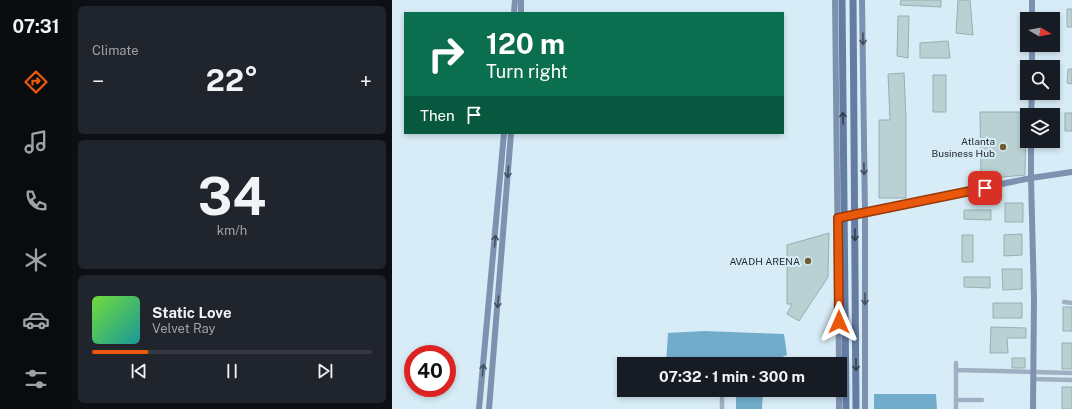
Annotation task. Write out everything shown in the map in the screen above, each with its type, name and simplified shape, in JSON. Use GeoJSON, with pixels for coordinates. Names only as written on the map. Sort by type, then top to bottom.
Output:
{"type":"FeatureCollection","features":[{"type":"Feature","properties":{"kind":"main road"},"geometry":{"type":"LineString","coordinates":[[842,0],[841,217],[846,409]]}},
{"type":"Feature","properties":{"kind":"main road"},"geometry":{"type":"LineString","coordinates":[[853,0],[856,409]]}},
{"type":"Feature","properties":{"kind":"street"},"geometry":{"type":"LineString","coordinates":[[514,12],[515,0]]}},
{"type":"Feature","properties":{"kind":"street"},"geometry":{"type":"LineString","coordinates":[[520,12],[522,0]]}},
{"type":"Feature","properties":{"kind":"street"},"geometry":{"type":"LineString","coordinates":[[835,0],[841,217],[839,357]]}},
{"type":"Feature","properties":{"kind":"street"},"geometry":{"type":"LineString","coordinates":[[862,0],[865,213],[865,409]]}},
{"type":"Feature","properties":{"kind":"street"},"geometry":{"type":"LineString","coordinates":[[1032,0],[1032,12]]}},
{"type":"Feature","properties":{"kind":"street"},"geometry":{"type":"LineString","coordinates":[[479,409],[504,134]]}},
{"type":"Feature","properties":{"kind":"street"},"geometry":{"type":"LineString","coordinates":[[489,409],[511,134]]}},
{"type":"Feature","properties":{"kind":"street"},"geometry":{"type":"LineString","coordinates":[[1031,148],[1034,298],[1033,409]]}},
{"type":"Feature","properties":{"kind":"street"},"geometry":{"type":"LineString","coordinates":[[841,217],[1031,178],[1072,172]]}},
{"type":"Feature","properties":{"kind":"street"},"geometry":{"type":"LineString","coordinates":[[1064,302],[1072,303]]}},
{"type":"Feature","properties":{"kind":"street"},"geometry":{"type":"LineString","coordinates":[[956,363],[956,409]]}},
{"type":"Feature","properties":{"kind":"street"},"geometry":{"type":"LineString","coordinates":[[956,370],[1072,373]]}},
{"type":"Feature","properties":{"kind":"street"},"geometry":{"type":"LineString","coordinates":[[1057,372],[1057,380]]}},
{"type":"Feature","properties":{"kind":"street"},"geometry":{"type":"LineString","coordinates":[[1033,380],[1072,380]]}},
{"type":"Feature","properties":{"kind":"street"},"geometry":{"type":"LineString","coordinates":[[839,397],[839,409]]}},
{"type":"Feature","properties":{"kind":"street"},"geometry":{"type":"LineString","coordinates":[[722,398],[722,409]]}},
{"type":"Feature","properties":{"kind":"street"},"geometry":{"type":"LineString","coordinates":[[956,400],[982,400]]}},
{"type":"Feature","properties":{"kind":"shaded area"},"geometry":{"type":"Polygon","coordinates":[[[704,331],[784,334],[787,355],[782,357],[666,357],[668,333],[704,331]]]}},
{"type":"Feature","properties":{"kind":"shaded area"},"geometry":{"type":"Polygon","coordinates":[[[874,394],[936,394],[937,409],[874,409],[874,394]]]}},
{"type":"Feature","properties":{"kind":"shaded area"},"geometry":{"type":"Polygon","coordinates":[[[736,397],[763,397],[762,409],[736,409],[736,397]]]}},
{"type":"Feature","properties":{"kind":"building"},"geometry":{"type":"Polygon","coordinates":[[[901,0],[941,0],[941,7],[900,5],[901,0]]]}},
{"type":"Feature","properties":{"kind":"building"},"geometry":{"type":"Polygon","coordinates":[[[958,0],[970,0],[973,35],[956,33],[958,0]]]}},
{"type":"Feature","properties":{"kind":"building"},"geometry":{"type":"Polygon","coordinates":[[[1067,9],[1072,9],[1072,27],[1067,27],[1067,9]]]}},
{"type":"Feature","properties":{"kind":"building"},"geometry":{"type":"Polygon","coordinates":[[[898,16],[909,16],[908,58],[897,56],[898,16]]]}},
{"type":"Feature","properties":{"kind":"building"},"geometry":{"type":"Polygon","coordinates":[[[948,41],[950,58],[920,58],[920,43],[948,41]]]}},
{"type":"Feature","properties":{"kind":"building"},"geometry":{"type":"Polygon","coordinates":[[[1068,69],[1072,69],[1072,84],[1067,83],[1068,69]]]}},
{"type":"Feature","properties":{"kind":"building"},"geometry":{"type":"Polygon","coordinates":[[[904,73],[906,120],[906,198],[879,198],[879,120],[890,120],[888,74],[904,73]]]}},
{"type":"Feature","properties":{"kind":"building"},"geometry":{"type":"Polygon","coordinates":[[[933,75],[946,75],[946,112],[933,112],[933,75]]]}},
{"type":"Feature","properties":{"kind":"building"},"geometry":{"type":"Polygon","coordinates":[[[980,112],[1020,112],[1020,148],[1025,148],[1025,175],[981,179],[980,112]]]}},
{"type":"Feature","properties":{"kind":"building"},"geometry":{"type":"Polygon","coordinates":[[[1065,113],[1072,113],[1072,131],[1065,131],[1065,113]]]}},
{"type":"Feature","properties":{"kind":"building"},"geometry":{"type":"Polygon","coordinates":[[[1005,203],[1023,203],[1023,222],[1005,222],[1005,203]]]}},
{"type":"Feature","properties":{"kind":"building"},"geometry":{"type":"Polygon","coordinates":[[[964,210],[991,210],[991,220],[964,219],[964,210]]]}},
{"type":"Feature","properties":{"kind":"building","name":"AVADH ARENA"},"geometry":{"type":"Polygon","coordinates":[[[829,233],[828,277],[799,321],[787,314],[792,304],[787,304],[787,245],[829,233]]]}},
{"type":"Feature","properties":{"kind":"building"},"geometry":{"type":"Polygon","coordinates":[[[1022,234],[1022,255],[1004,256],[1004,235],[1022,234]]]}},
{"type":"Feature","properties":{"kind":"building"},"geometry":{"type":"Polygon","coordinates":[[[962,235],[973,235],[973,262],[962,262],[962,235]]]}},
{"type":"Feature","properties":{"kind":"building"},"geometry":{"type":"Polygon","coordinates":[[[1002,269],[1022,269],[1022,289],[1003,290],[1002,269]]]}},
{"type":"Feature","properties":{"kind":"building"},"geometry":{"type":"Polygon","coordinates":[[[964,277],[990,277],[990,288],[964,287],[964,277]]]}},
{"type":"Feature","properties":{"kind":"building"},"geometry":{"type":"Polygon","coordinates":[[[993,303],[1022,303],[1022,318],[993,318],[993,303]]]}},
{"type":"Feature","properties":{"kind":"building"},"geometry":{"type":"Polygon","coordinates":[[[1063,307],[1072,307],[1072,331],[1063,331],[1063,307]]]}},
{"type":"Feature","properties":{"kind":"building"},"geometry":{"type":"Polygon","coordinates":[[[991,327],[1026,328],[1026,338],[1007,338],[1008,353],[990,353],[991,327]]]}},
{"type":"Feature","properties":{"kind":"building"},"geometry":{"type":"Polygon","coordinates":[[[1062,343],[1072,343],[1072,369],[1062,369],[1062,343]]]}},
{"type":"Feature","properties":{"kind":"building"},"geometry":{"type":"Polygon","coordinates":[[[1012,358],[1025,358],[1025,368],[1012,368],[1012,358]]]}},
{"type":"Feature","properties":{"kind":"building"},"geometry":{"type":"Polygon","coordinates":[[[1062,387],[1072,387],[1072,409],[1062,409],[1062,387]]]}},
{"type":"Feature","properties":{"kind":"place","name":"Atlanta Business Hub"},"geometry":{"type":"Point","coordinates":[1003,147]}},
{"type":"Feature","properties":{"kind":"place","name":"AVADH ARENA"},"geometry":{"type":"Point","coordinates":[808,261]}},
{"type":"Feature","properties":{"kind":"route"},"geometry":{"type":"LineString","coordinates":[[839,322],[838,218],[985,188]]}}]}
